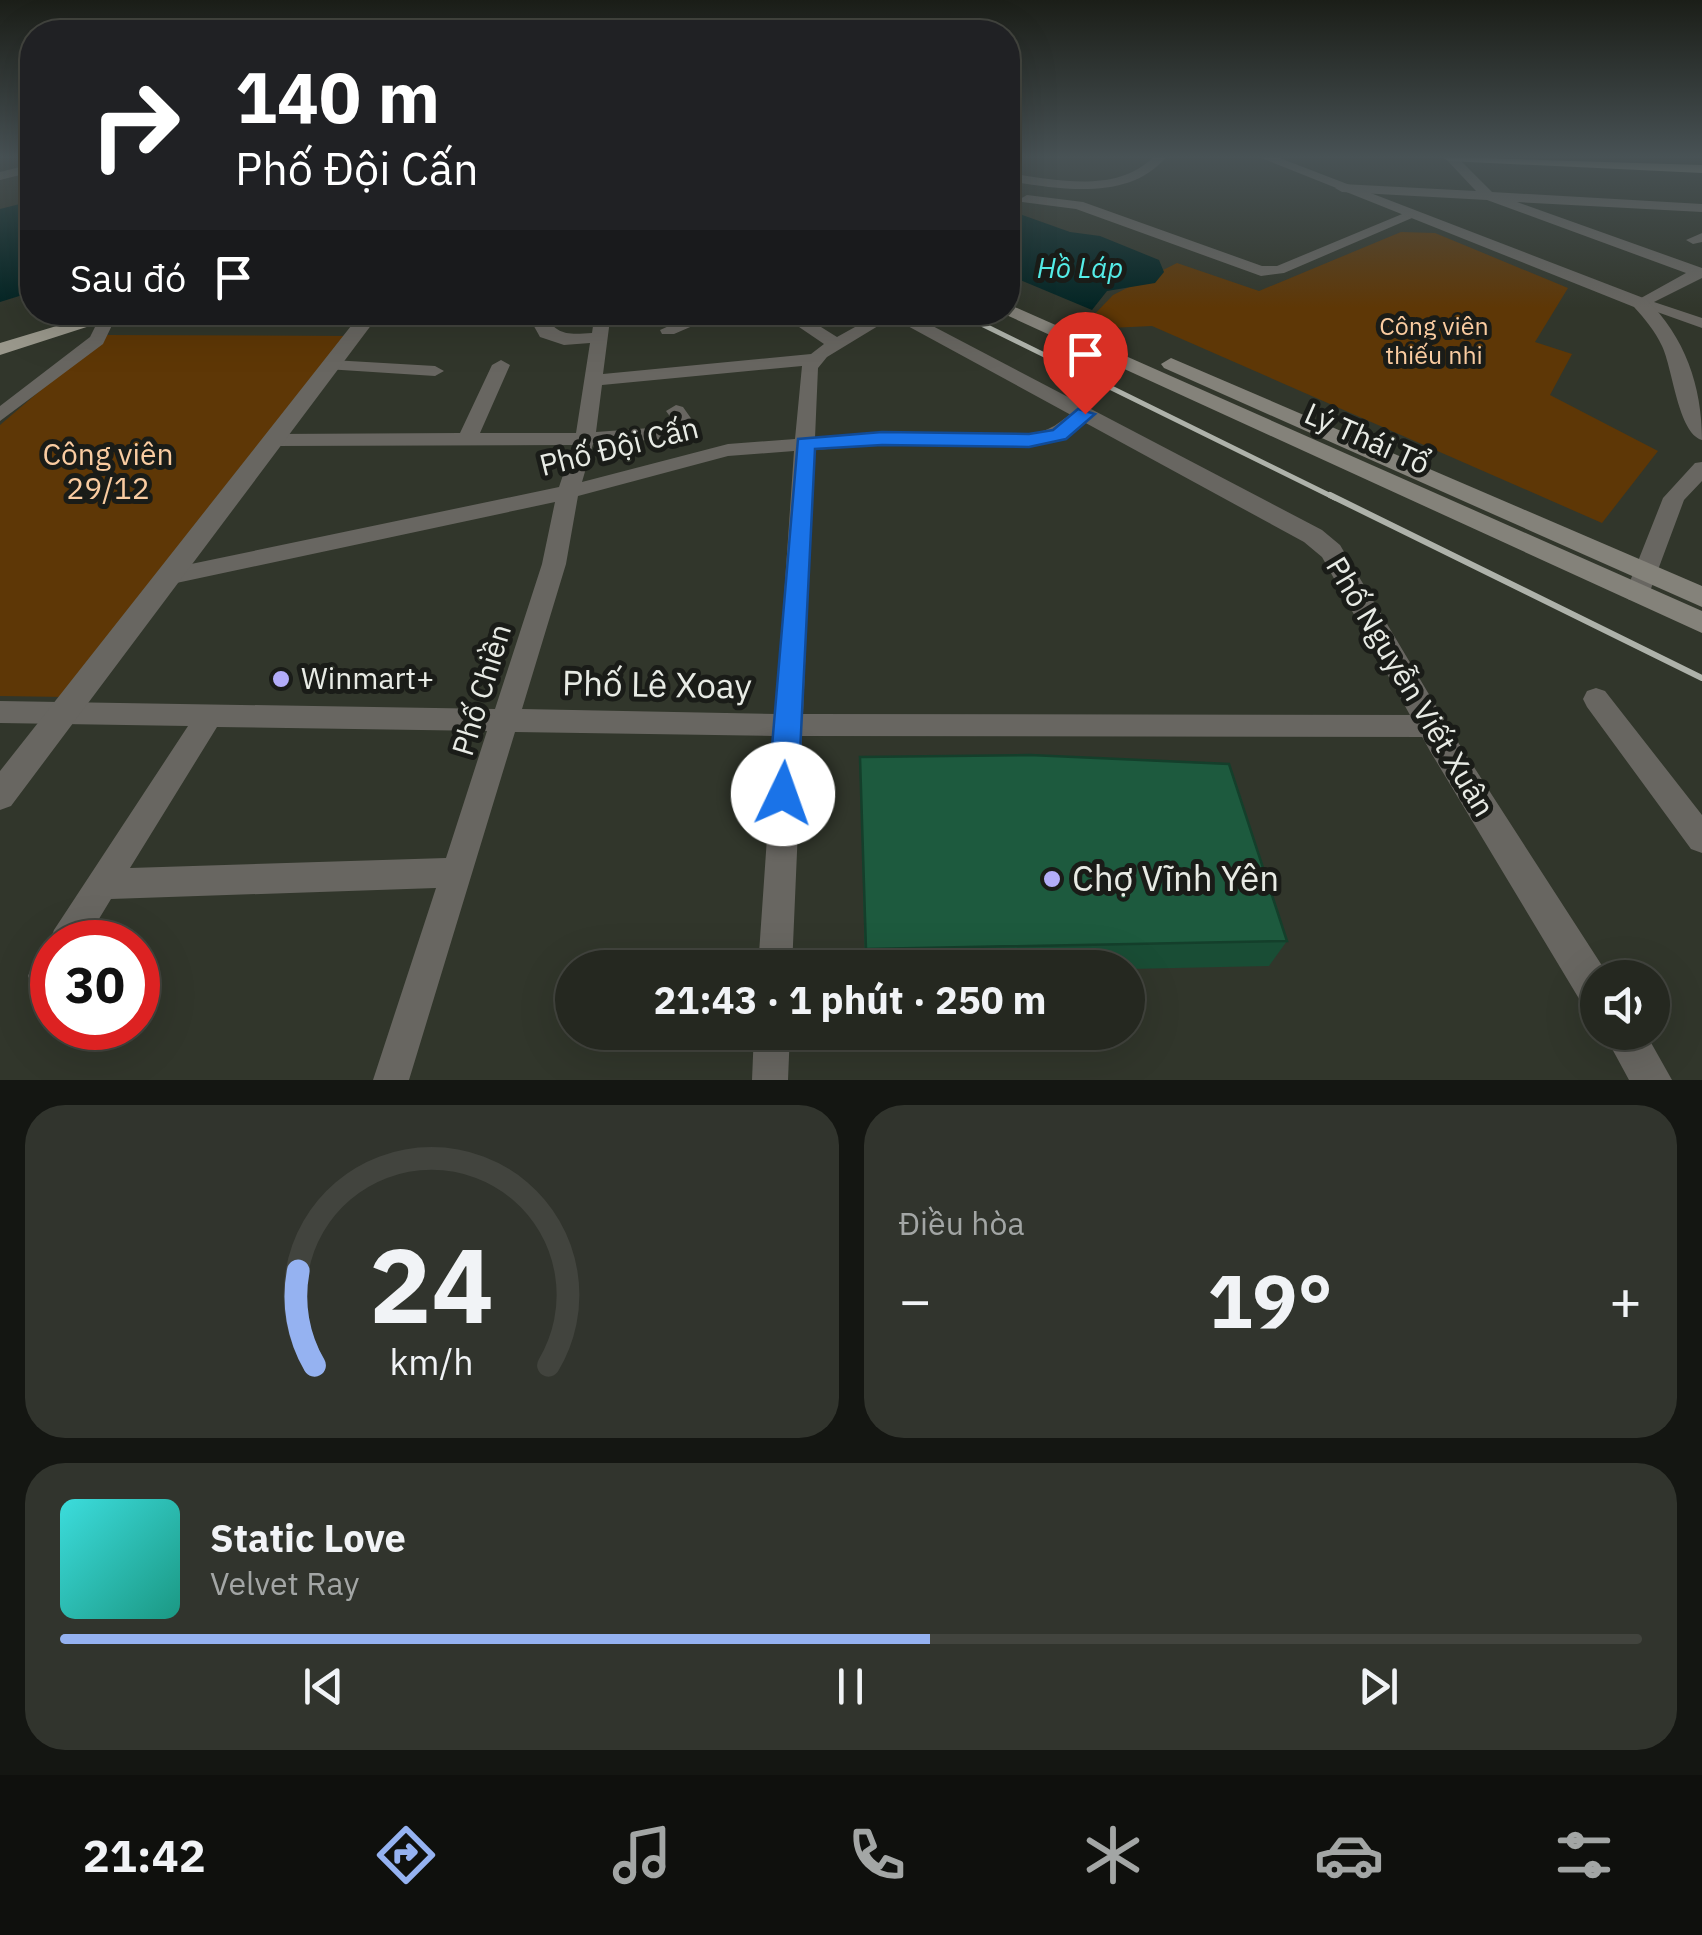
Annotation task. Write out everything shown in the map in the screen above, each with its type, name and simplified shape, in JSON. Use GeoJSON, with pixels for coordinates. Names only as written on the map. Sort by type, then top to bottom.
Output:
{"type":"FeatureCollection","features":[{"type":"Feature","properties":{"kind":"main road","name":"Lý Thái Tổ"},"geometry":{"type":"LineString","coordinates":[[1020,298],[1641,583],[1702,623]]}},
{"type":"Feature","properties":{"kind":"main road","name":"Lý Thái Tổ"},"geometry":{"type":"LineString","coordinates":[[1020,314],[1641,583],[1702,597]]}},
{"type":"Feature","properties":{"kind":"main road"},"geometry":{"type":"LineString","coordinates":[[0,336],[37,325]]}},
{"type":"Feature","properties":{"kind":"main road"},"geometry":{"type":"LineString","coordinates":[[0,350],[78,325]]}},
{"type":"Feature","properties":{"kind":"street"},"geometry":{"type":"LineString","coordinates":[[1085,207],[1261,271],[1289,266],[1412,215]]}},
{"type":"Feature","properties":{"kind":"street"},"geometry":{"type":"LineString","coordinates":[[1392,207],[1702,323]]}},
{"type":"Feature","properties":{"kind":"street"},"geometry":{"type":"LineString","coordinates":[[1520,207],[1700,272]]}},
{"type":"Feature","properties":{"kind":"street"},"geometry":{"type":"LineString","coordinates":[[1640,302],[1700,272]]}},
{"type":"Feature","properties":{"kind":"street"},"geometry":{"type":"LineString","coordinates":[[1640,302],[1663,324],[1674,344],[1696,426],[1702,433]]}},
{"type":"Feature","properties":{"kind":"street"},"geometry":{"type":"LineString","coordinates":[[0,414],[96,340],[105,325]]}},
{"type":"Feature","properties":{"kind":"street"},"geometry":{"type":"LineString","coordinates":[[0,796],[362,325]]}},
{"type":"Feature","properties":{"kind":"street"},"geometry":{"type":"LineString","coordinates":[[541,325],[546,333],[564,340],[601,325]]}},
{"type":"Feature","properties":{"kind":"street","name":"Phố Chiền"},"geometry":{"type":"LineString","coordinates":[[392,1080],[554,564],[568,492],[585,440],[603,325]]}},
{"type":"Feature","properties":{"kind":"street"},"geometry":{"type":"LineString","coordinates":[[668,330],[682,325]]}},
{"type":"Feature","properties":{"kind":"street"},"geometry":{"type":"LineString","coordinates":[[798,325],[826,352]]}},
{"type":"Feature","properties":{"kind":"street"},"geometry":{"type":"LineString","coordinates":[[776,950],[808,368],[826,352],[872,325]]}},
{"type":"Feature","properties":{"kind":"street","name":"Phố Nguyễn Viết Xuân"},"geometry":{"type":"LineString","coordinates":[[915,325],[1314,536],[1332,551],[1432,726],[1580,964]]}},
{"type":"Feature","properties":{"kind":"street"},"geometry":{"type":"LineString","coordinates":[[595,380],[826,352]]}},
{"type":"Feature","properties":{"kind":"street"},"geometry":{"type":"LineString","coordinates":[[467,440],[501,364]]}},
{"type":"Feature","properties":{"kind":"street"},"geometry":{"type":"LineString","coordinates":[[332,365],[435,371]]}},
{"type":"Feature","properties":{"kind":"street"},"geometry":{"type":"LineString","coordinates":[[274,440],[585,440],[690,431],[676,411]]}},
{"type":"Feature","properties":{"kind":"street","name":"Phố Đội Cấn"},"geometry":{"type":"LineString","coordinates":[[167,578],[568,492],[728,450],[882,438],[1029,440],[1059,435],[1085,414]]}},
{"type":"Feature","properties":{"kind":"street"},"geometry":{"type":"LineString","coordinates":[[1641,583],[1674,498],[1702,468]]}},
{"type":"Feature","properties":{"kind":"street"},"geometry":{"type":"LineString","coordinates":[[1596,699],[1702,840]]}},
{"type":"Feature","properties":{"kind":"street","name":"Phố Lê Xoay"},"geometry":{"type":"LineString","coordinates":[[0,712],[786,725],[1432,726]]}},
{"type":"Feature","properties":{"kind":"street"},"geometry":{"type":"LineString","coordinates":[[80,920],[210,715]]}},
{"type":"Feature","properties":{"kind":"street"},"geometry":{"type":"LineString","coordinates":[[103,884],[459,872]]}},
{"type":"Feature","properties":{"kind":"street"},"geometry":{"type":"LineString","coordinates":[[770,1080],[771,1050]]}},
{"type":"Feature","properties":{"kind":"street"},"geometry":{"type":"LineString","coordinates":[[1633,1050],[1652,1080]]}},
{"type":"Feature","properties":{"kind":"green space","name":"Công viên thiếu nhi"},"geometry":{"type":"Polygon","coordinates":[[[1401,232],[1435,233],[1568,288],[1535,342],[1572,354],[1550,395],[1658,451],[1602,523],[1152,326],[1110,328],[1091,318],[1113,295],[1177,263],[1259,291],[1401,232]]]}},
{"type":"Feature","properties":{"kind":"green space","name":"Công viên 29/12"},"geometry":{"type":"Polygon","coordinates":[[[105,335],[349,336],[66,697],[0,696],[0,425],[105,335]]]}},
{"type":"Feature","properties":{"kind":"water"},"geometry":{"type":"Polygon","coordinates":[[[20,207],[20,296],[0,302],[0,209],[20,207]]]}},
{"type":"Feature","properties":{"kind":"water","name":"Hồ Láp"},"geometry":{"type":"Polygon","coordinates":[[[1020,214],[1070,232],[1100,236],[1159,260],[1164,272],[1155,283],[1107,291],[1092,310],[1020,280],[1020,214]]]}},
{"type":"Feature","properties":{"kind":"building","name":"Chợ Vĩnh Yên"},"geometry":{"type":"Polygon","coordinates":[[[1030,755],[1229,764],[1287,941],[866,949],[860,757],[1030,755]]]}},
{"type":"Feature","properties":{"kind":"railway"},"geometry":{"type":"LineString","coordinates":[[983,325],[1335,498]]}},
{"type":"Feature","properties":{"kind":"railway"},"geometry":{"type":"LineString","coordinates":[[1330,495],[1702,678]]}},
{"type":"Feature","properties":{"kind":"place","name":"Winmart+"},"geometry":{"type":"Point","coordinates":[281,679]}},
{"type":"Feature","properties":{"kind":"place","name":"Chợ Vĩnh Yên"},"geometry":{"type":"Point","coordinates":[1052,879]}},
{"type":"Feature","properties":{"kind":"route"},"geometry":{"type":"LineString","coordinates":[[783,794],[805,444],[882,438],[1029,440],[1059,435],[1085,414]]}}]}
